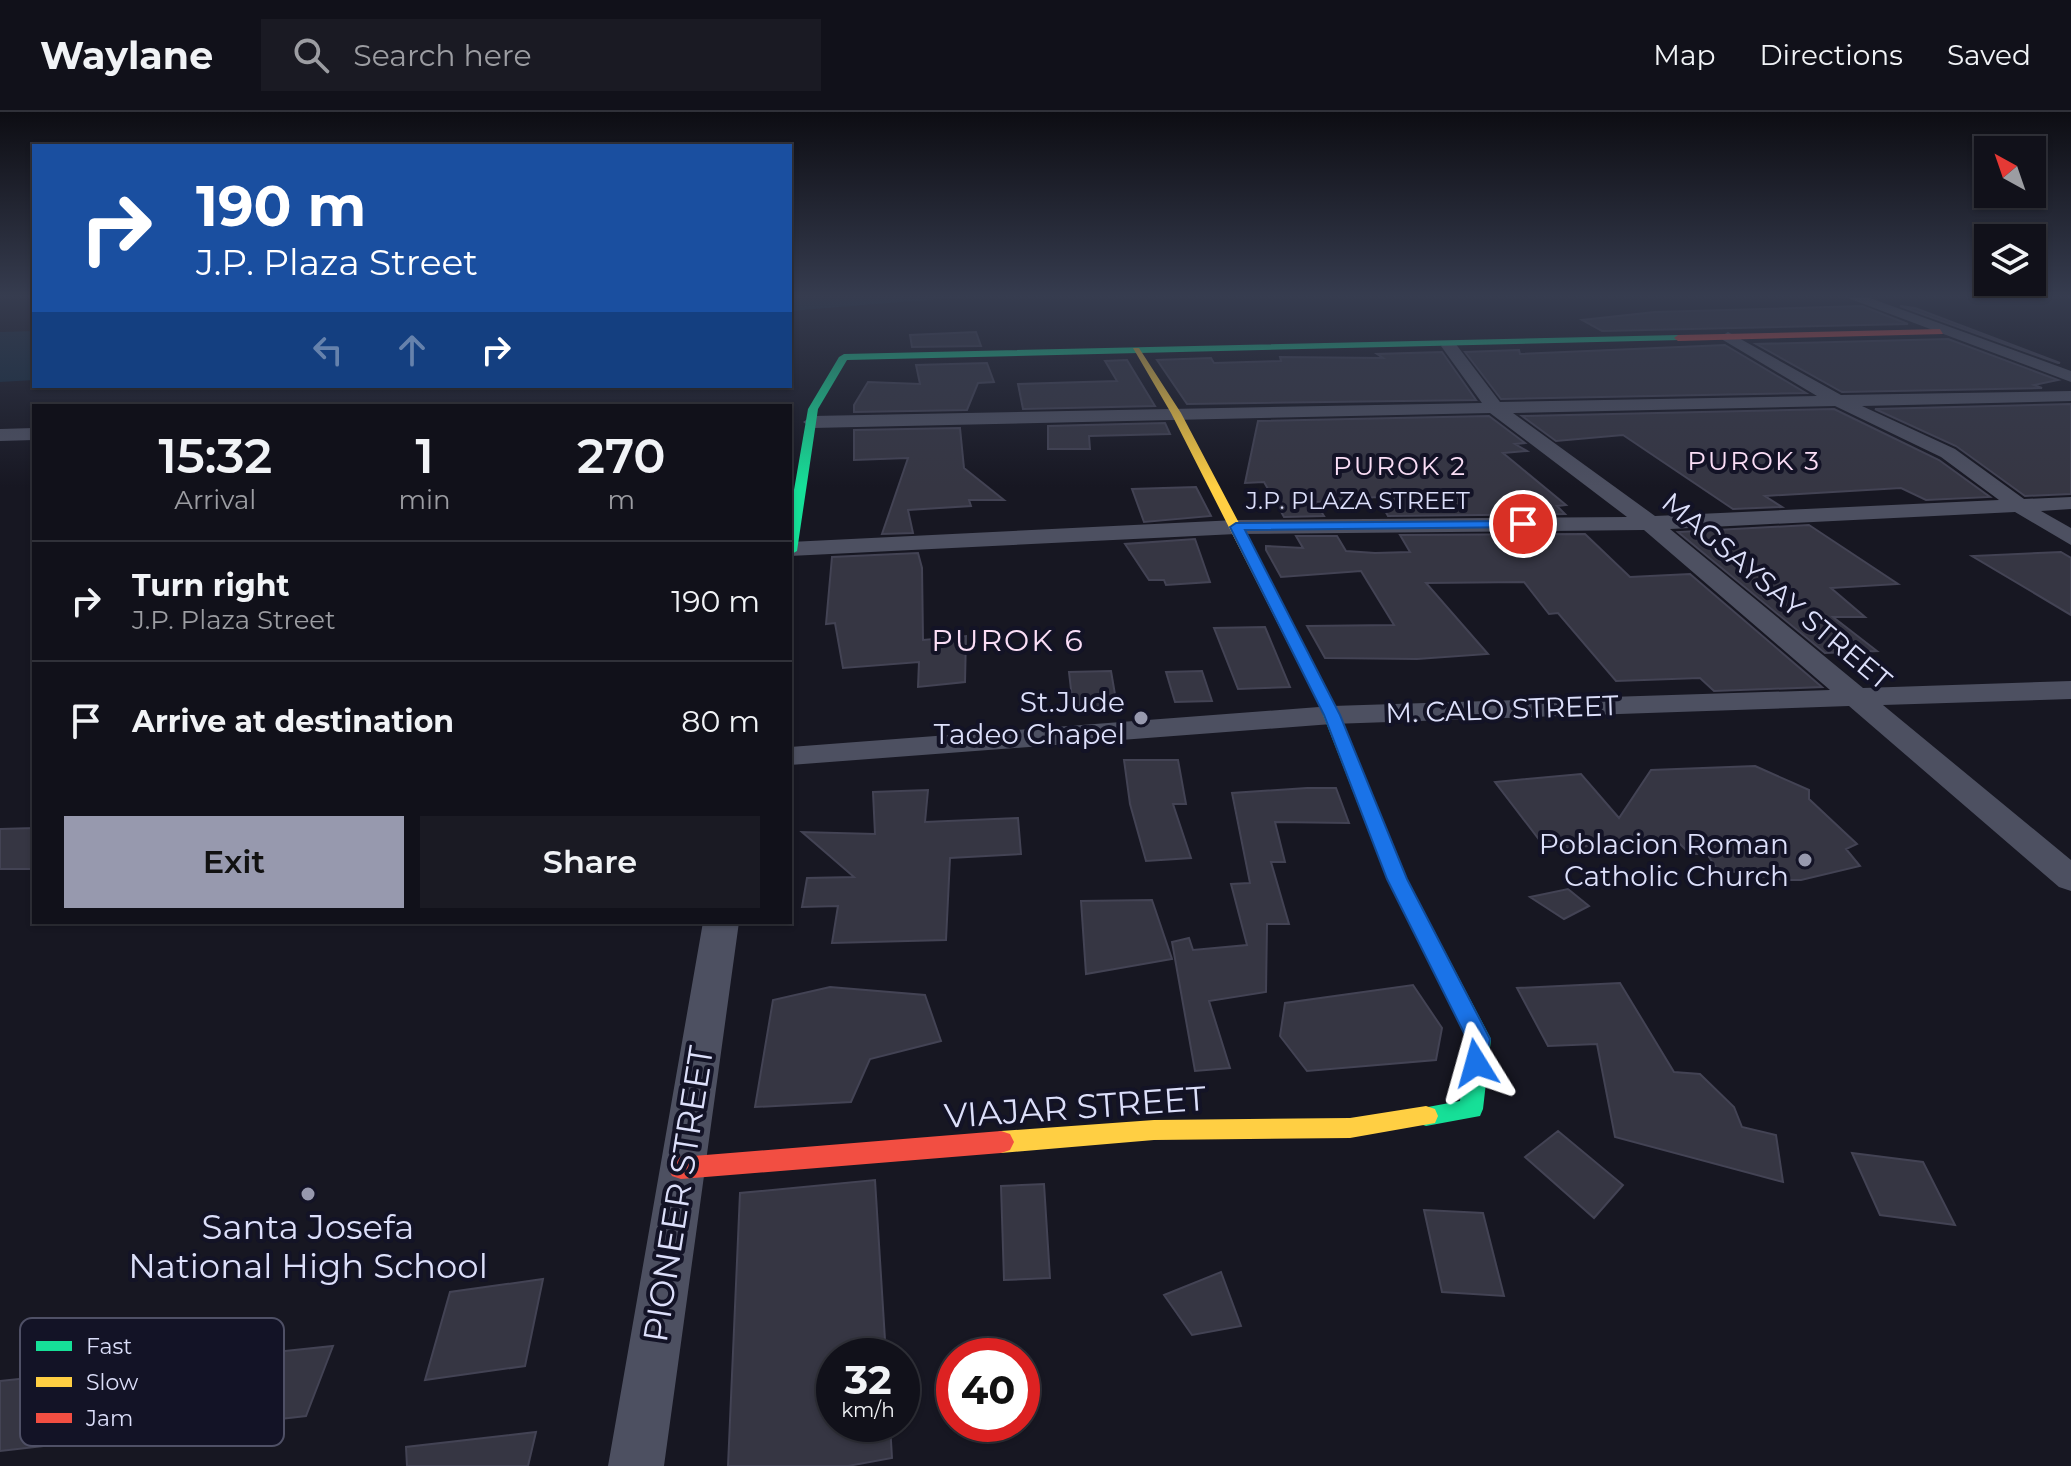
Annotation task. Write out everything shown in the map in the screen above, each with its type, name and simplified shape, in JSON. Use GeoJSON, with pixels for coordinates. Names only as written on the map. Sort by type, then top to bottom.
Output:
{"type":"FeatureCollection","features":[{"type":"Feature","properties":{"kind":"street"},"geometry":{"type":"LineString","coordinates":[[792,538],[813,415],[842,360]]}},
{"type":"Feature","properties":{"kind":"street"},"geometry":{"type":"LineString","coordinates":[[1142,360],[1176,413],[1332,715]]}},
{"type":"Feature","properties":{"kind":"street","name":"MAGSAYSAY STREET"},"geometry":{"type":"LineString","coordinates":[[1460,360],[1496,409],[1650,523],[2071,879]]}},
{"type":"Feature","properties":{"kind":"street"},"geometry":{"type":"LineString","coordinates":[[1768,360],[1838,401],[1948,453],[2018,505],[2071,538]]}},
{"type":"Feature","properties":{"kind":"street"},"geometry":{"type":"LineString","coordinates":[[2022,360],[2071,377]]}},
{"type":"Feature","properties":{"kind":"street"},"geometry":{"type":"LineString","coordinates":[[792,411],[813,415],[1176,413],[2071,396]]}},
{"type":"Feature","properties":{"kind":"street"},"geometry":{"type":"LineString","coordinates":[[0,435],[32,434]]}},
{"type":"Feature","properties":{"kind":"street","name":"J.P. PLAZA STREET"},"geometry":{"type":"LineString","coordinates":[[792,550],[1236,527],[1650,523],[2071,503]]}},
{"type":"Feature","properties":{"kind":"street","name":"M. CALO STREET"},"geometry":{"type":"LineString","coordinates":[[792,756],[1332,715],[2071,690]]}},
{"type":"Feature","properties":{"kind":"street","name":"VIAJAR STREET"},"geometry":{"type":"LineString","coordinates":[[681,1168],[1154,1130],[1350,1128],[1471,1109],[1479,1039],[1397,879],[1332,715]]}},
{"type":"Feature","properties":{"kind":"street","name":"PIONEER STREET"},"geometry":{"type":"LineString","coordinates":[[636,1466],[721,924]]}},
{"type":"Feature","properties":{"kind":"water"},"geometry":{"type":"Polygon","coordinates":[[[0,360],[32,360],[32,380],[0,382],[0,360]]]}},
{"type":"Feature","properties":{"kind":"building"},"geometry":{"type":"Polygon","coordinates":[[[1127,360],[1155,406],[1023,409],[1018,384],[1117,381],[1105,361],[1127,360]]]}},
{"type":"Feature","properties":{"kind":"building"},"geometry":{"type":"Polygon","coordinates":[[[1157,360],[1212,360],[1214,363],[1448,360],[1476,400],[1187,404],[1157,360]]]}},
{"type":"Feature","properties":{"kind":"building"},"geometry":{"type":"Polygon","coordinates":[[[1471,360],[1751,360],[1806,393],[1501,399],[1471,360]]]}},
{"type":"Feature","properties":{"kind":"building"},"geometry":{"type":"Polygon","coordinates":[[[1785,360],[2005,360],[2058,380],[2034,385],[2042,388],[1842,392],[1785,360]]]}},
{"type":"Feature","properties":{"kind":"building"},"geometry":{"type":"Polygon","coordinates":[[[987,363],[994,382],[978,383],[967,410],[854,412],[854,405],[868,382],[920,384],[916,365],[987,363]]]}},
{"type":"Feature","properties":{"kind":"building"},"geometry":{"type":"Polygon","coordinates":[[[2071,404],[2071,494],[2025,496],[1956,446],[1875,409],[2071,404]]]}},
{"type":"Feature","properties":{"kind":"building"},"geometry":{"type":"Polygon","coordinates":[[[1834,409],[1939,460],[1990,497],[1926,500],[1901,488],[1765,496],[1782,507],[1733,509],[1623,435],[1556,441],[1522,416],[1834,409]]]}},
{"type":"Feature","properties":{"kind":"building"},"geometry":{"type":"Polygon","coordinates":[[[1489,416],[1525,443],[1515,444],[1527,451],[1503,453],[1566,505],[1557,506],[1565,514],[1388,516],[1377,497],[1315,502],[1324,516],[1284,517],[1264,482],[1245,483],[1258,421],[1489,416]]]}},
{"type":"Feature","properties":{"kind":"building"},"geometry":{"type":"Polygon","coordinates":[[[1165,423],[1170,434],[1089,436],[1090,449],[1048,449],[1048,426],[1165,423]]]}},
{"type":"Feature","properties":{"kind":"building"},"geometry":{"type":"Polygon","coordinates":[[[960,428],[964,468],[1004,500],[969,500],[971,506],[908,510],[913,533],[882,534],[908,458],[854,460],[854,430],[960,428]]]}},
{"type":"Feature","properties":{"kind":"building"},"geometry":{"type":"Polygon","coordinates":[[[1196,487],[1211,516],[1144,522],[1132,489],[1196,487]]]}},
{"type":"Feature","properties":{"kind":"building"},"geometry":{"type":"Polygon","coordinates":[[[1809,525],[1898,584],[1831,588],[1865,617],[1833,617],[1877,651],[1825,653],[1678,532],[1809,525]]]}},
{"type":"Feature","properties":{"kind":"building"},"geometry":{"type":"Polygon","coordinates":[[[1585,534],[1630,577],[1690,574],[1822,687],[1714,691],[1700,678],[1616,681],[1558,613],[1549,614],[1524,582],[1426,583],[1488,654],[1417,659],[1325,658],[1307,626],[1394,625],[1361,571],[1281,577],[1266,550],[1266,546],[1303,548],[1296,536],[1337,536],[1346,551],[1375,553],[1410,552],[1400,535],[1585,534]]]}},
{"type":"Feature","properties":{"kind":"building"},"geometry":{"type":"Polygon","coordinates":[[[1195,539],[1210,582],[1166,585],[1164,580],[1149,580],[1125,544],[1195,539]]]}},
{"type":"Feature","properties":{"kind":"building"},"geometry":{"type":"Polygon","coordinates":[[[2061,552],[2071,558],[2071,615],[1972,556],[2061,552]]]}},
{"type":"Feature","properties":{"kind":"building"},"geometry":{"type":"Polygon","coordinates":[[[918,553],[922,568],[923,640],[966,636],[965,682],[918,687],[919,662],[843,668],[835,623],[826,624],[832,557],[918,553]]]}},
{"type":"Feature","properties":{"kind":"building"},"geometry":{"type":"Polygon","coordinates":[[[1265,627],[1290,687],[1238,689],[1214,628],[1265,627]]]}},
{"type":"Feature","properties":{"kind":"building"},"geometry":{"type":"Polygon","coordinates":[[[1111,671],[1117,706],[1073,707],[1069,672],[1111,671]]]}},
{"type":"Feature","properties":{"kind":"building"},"geometry":{"type":"Polygon","coordinates":[[[1202,671],[1212,701],[1175,702],[1166,672],[1202,671]]]}},
{"type":"Feature","properties":{"kind":"building"},"geometry":{"type":"Polygon","coordinates":[[[1124,760],[1178,760],[1186,804],[1173,804],[1191,858],[1146,861],[1130,804],[1124,760]]]}},
{"type":"Feature","properties":{"kind":"building"},"geometry":{"type":"Polygon","coordinates":[[[1755,766],[1809,790],[1809,799],[1857,844],[1846,849],[1860,866],[1801,880],[1784,880],[1717,869],[1707,854],[1690,854],[1674,838],[1547,850],[1495,782],[1581,774],[1619,818],[1651,770],[1755,766]]]}},
{"type":"Feature","properties":{"kind":"building"},"geometry":{"type":"Polygon","coordinates":[[[1336,788],[1349,823],[1275,822],[1285,862],[1271,862],[1289,924],[1267,924],[1266,992],[1209,1001],[1230,1068],[1195,1071],[1172,942],[1189,938],[1193,950],[1247,945],[1231,884],[1250,883],[1232,793],[1336,788]]]}},
{"type":"Feature","properties":{"kind":"building"},"geometry":{"type":"Polygon","coordinates":[[[928,790],[925,822],[1018,818],[1021,854],[950,858],[946,940],[832,943],[838,906],[802,907],[807,878],[854,877],[802,832],[875,834],[873,792],[928,790]]]}},
{"type":"Feature","properties":{"kind":"building"},"geometry":{"type":"Polygon","coordinates":[[[32,828],[32,869],[0,869],[0,829],[32,828]]]}},
{"type":"Feature","properties":{"kind":"building"},"geometry":{"type":"Polygon","coordinates":[[[1568,889],[1589,906],[1564,919],[1530,897],[1568,889]]]}},
{"type":"Feature","properties":{"kind":"building"},"geometry":{"type":"Polygon","coordinates":[[[1152,900],[1172,959],[1086,974],[1081,901],[1152,900]]]}},
{"type":"Feature","properties":{"kind":"building"},"geometry":{"type":"Polygon","coordinates":[[[1620,983],[1674,1072],[1700,1074],[1734,1107],[1742,1127],[1776,1135],[1783,1182],[1615,1137],[1597,1044],[1548,1046],[1517,988],[1620,983]]]}},
{"type":"Feature","properties":{"kind":"building"},"geometry":{"type":"Polygon","coordinates":[[[1413,985],[1442,1028],[1436,1060],[1307,1071],[1280,1036],[1285,1003],[1413,985]]]}},
{"type":"Feature","properties":{"kind":"building"},"geometry":{"type":"Polygon","coordinates":[[[830,987],[925,995],[941,1041],[870,1059],[851,1102],[755,1107],[773,1000],[830,987]]]}},
{"type":"Feature","properties":{"kind":"building"},"geometry":{"type":"Polygon","coordinates":[[[1558,1131],[1623,1185],[1594,1218],[1525,1157],[1558,1131]]]}},
{"type":"Feature","properties":{"kind":"building"},"geometry":{"type":"Polygon","coordinates":[[[1852,1153],[1923,1162],[1955,1225],[1880,1215],[1852,1153]]]}},
{"type":"Feature","properties":{"kind":"building"},"geometry":{"type":"Polygon","coordinates":[[[875,1180],[885,1338],[816,1338],[816,1442],[891,1442],[892,1458],[848,1466],[728,1466],[740,1193],[875,1180]]]}},
{"type":"Feature","properties":{"kind":"building"},"geometry":{"type":"Polygon","coordinates":[[[1044,1184],[1050,1278],[1004,1280],[1001,1186],[1044,1184]]]}},
{"type":"Feature","properties":{"kind":"building"},"geometry":{"type":"Polygon","coordinates":[[[1424,1210],[1483,1213],[1504,1296],[1442,1292],[1424,1210]]]}},
{"type":"Feature","properties":{"kind":"building"},"geometry":{"type":"Polygon","coordinates":[[[1221,1272],[1241,1326],[1192,1335],[1164,1295],[1221,1272]]]}},
{"type":"Feature","properties":{"kind":"building"},"geometry":{"type":"Polygon","coordinates":[[[543,1279],[525,1366],[425,1380],[450,1292],[543,1279]]]}},
{"type":"Feature","properties":{"kind":"building"},"geometry":{"type":"Polygon","coordinates":[[[333,1346],[306,1416],[284,1419],[284,1351],[333,1346]]]}},
{"type":"Feature","properties":{"kind":"building"},"geometry":{"type":"Polygon","coordinates":[[[20,1379],[20,1446],[44,1446],[0,1451],[0,1381],[20,1379]]]}},
{"type":"Feature","properties":{"kind":"building"},"geometry":{"type":"Polygon","coordinates":[[[536,1432],[528,1466],[407,1466],[406,1447],[536,1432]]]}},
{"type":"Feature","properties":{"kind":"traffic: fast"},"geometry":{"type":"LineString","coordinates":[[792,539],[813,409],[842,360]]}},
{"type":"Feature","properties":{"kind":"traffic: fast"},"geometry":{"type":"LineString","coordinates":[[1328,707],[1397,879],[1479,1039],[1471,1109],[1426,1116]]}},
{"type":"Feature","properties":{"kind":"traffic: slow"},"geometry":{"type":"LineString","coordinates":[[1142,360],[1176,413],[1328,707]]}},
{"type":"Feature","properties":{"kind":"traffic: slow"},"geometry":{"type":"LineString","coordinates":[[1001,1142],[1154,1130],[1350,1128],[1426,1116]]}},
{"type":"Feature","properties":{"kind":"traffic: jam"},"geometry":{"type":"LineString","coordinates":[[681,1168],[1001,1142]]}},
{"type":"Feature","properties":{"kind":"place","name":"St.Jude Tadeo Chapel"},"geometry":{"type":"Point","coordinates":[1141,718]}},
{"type":"Feature","properties":{"kind":"place","name":"Poblacion Roman Catholic Church"},"geometry":{"type":"Point","coordinates":[1805,860]}},
{"type":"Feature","properties":{"kind":"place","name":"Santa Josefa National High School"},"geometry":{"type":"Point","coordinates":[308,1194]}},
{"type":"Feature","properties":{"kind":"district","name":"PUROK 3"},"geometry":{"type":"Point","coordinates":[1754,461]}},
{"type":"Feature","properties":{"kind":"district","name":"PUROK 2"},"geometry":{"type":"Point","coordinates":[1400,466]}},
{"type":"Feature","properties":{"kind":"district","name":"PUROK 6"},"geometry":{"type":"Point","coordinates":[1008,640]}},
{"type":"Feature","properties":{"kind":"route"},"geometry":{"type":"LineString","coordinates":[[1476,1063],[1479,1039],[1397,879],[1332,715],[1236,527],[1523,524]]}}]}
